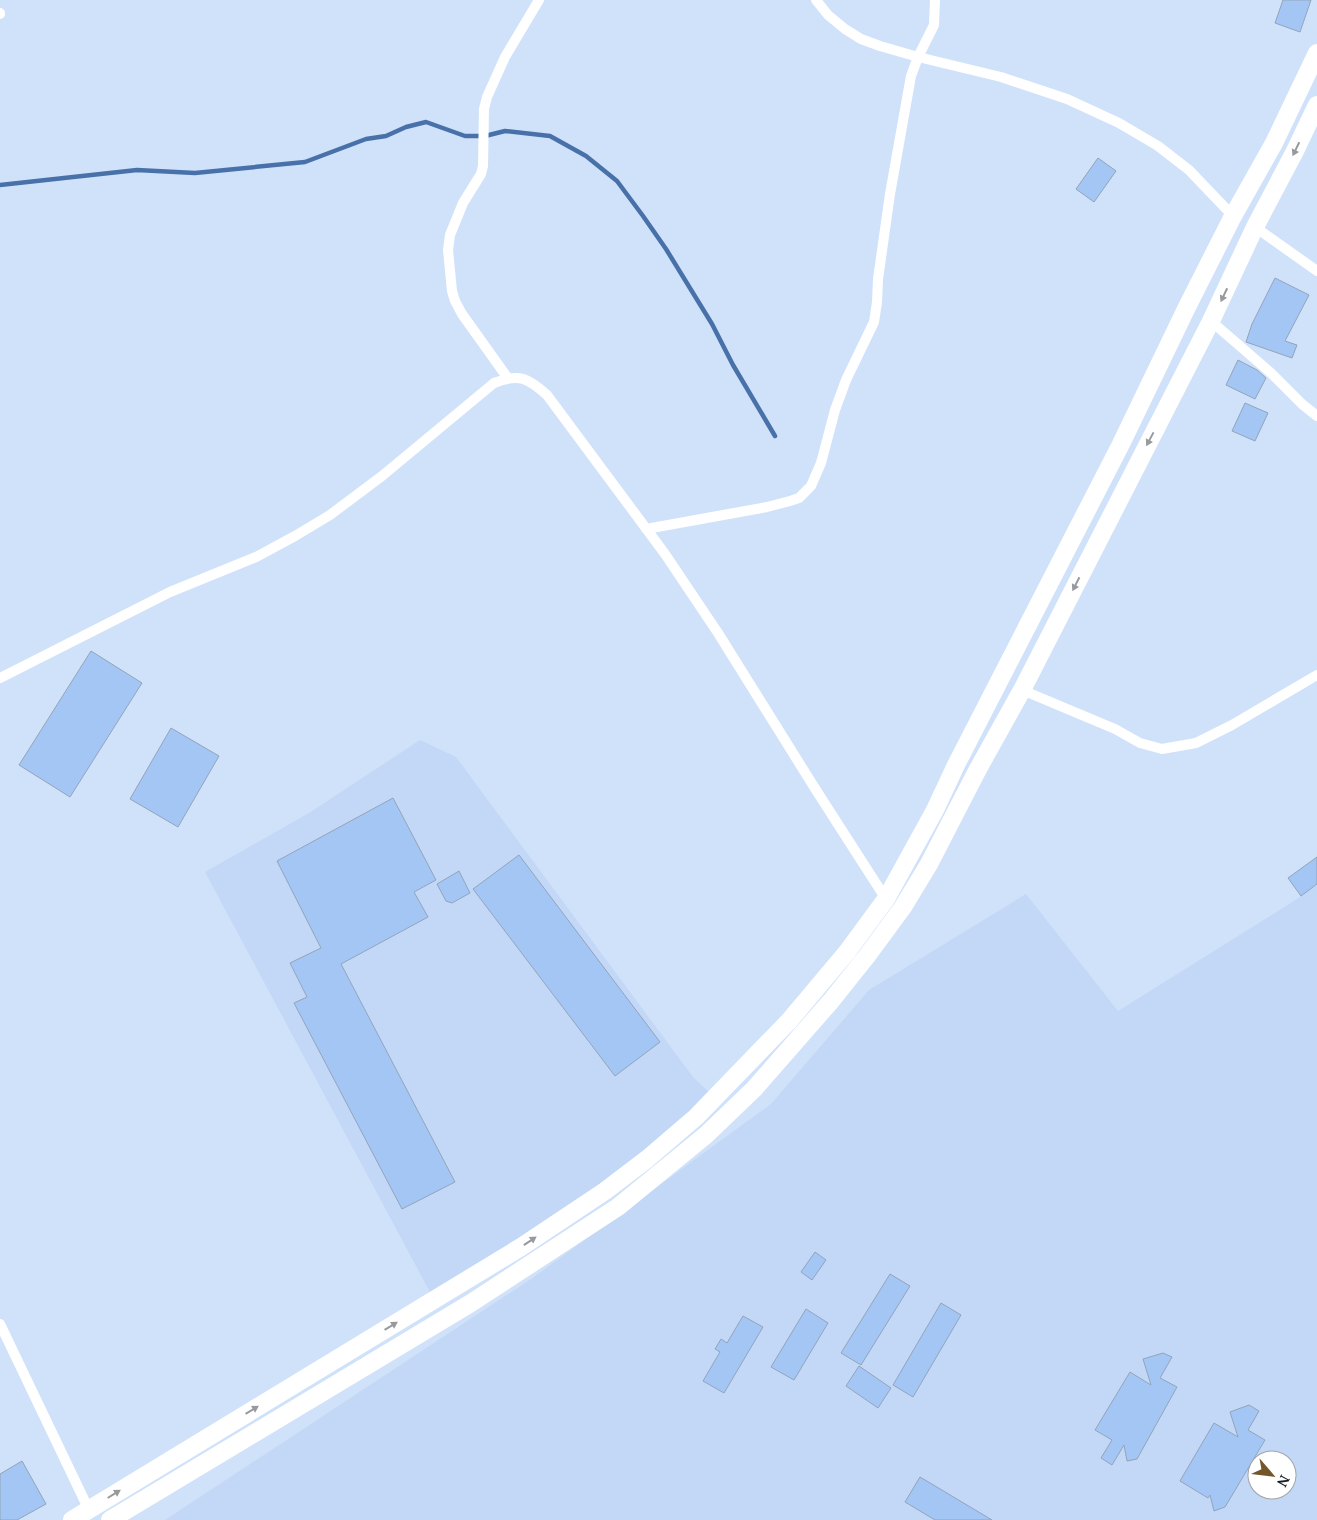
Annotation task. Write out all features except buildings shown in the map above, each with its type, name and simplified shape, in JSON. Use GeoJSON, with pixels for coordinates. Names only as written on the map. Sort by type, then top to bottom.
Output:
{"type":"FeatureCollection","features":[{"type":"Feature","properties":{"kind":"highway"},"geometry":{"type":"LineString","coordinates":[[72,1520],[521,1247],[605,1191],[647,1159],[696,1116],[815,991],[847,952],[886,899],[934,810],[1121,444],[1186,307],[1233,216],[1274,143],[1317,53]]}},
{"type":"Feature","properties":{"kind":"highway"},"geometry":{"type":"LineString","coordinates":[[110,1520],[257,1430],[429,1329],[618,1207],[706,1135],[754,1089],[831,1001],[903,907],[929,864],[978,769],[1022,690],[1212,321],[1255,227],[1317,105]]}},
{"type":"Feature","properties":{"kind":"street"},"geometry":{"type":"LineString","coordinates":[[507,377],[462,314],[455,301],[452,291],[449,241],[455,221],[481,174],[483,166],[484,109],[490,90],[504,57],[539,0]]}},
{"type":"Feature","properties":{"kind":"street"},"geometry":{"type":"LineString","coordinates":[[816,0],[828,15],[861,39],[918,57],[1001,77],[1067,99],[1120,123],[1158,146],[1190,170],[1233,216]]}},
{"type":"Feature","properties":{"kind":"street"},"geometry":{"type":"LineString","coordinates":[[646,529],[782,503],[799,498],[812,486],[821,464],[835,410],[846,380],[874,322],[890,194],[912,76],[918,57],[934,25],[935,0]]}},
{"type":"Feature","properties":{"kind":"street"},"geometry":{"type":"LineString","coordinates":[[1255,227],[1317,271]]}},
{"type":"Feature","properties":{"kind":"street"},"geometry":{"type":"LineString","coordinates":[[1212,321],[1317,416]]}},
{"type":"Feature","properties":{"kind":"street"},"geometry":{"type":"LineString","coordinates":[[0,678],[170,592],[248,560],[295,536],[338,509],[382,476],[494,383],[507,377],[523,378],[536,385],[547,396],[665,554],[718,633],[886,899]]}},
{"type":"Feature","properties":{"kind":"street"},"geometry":{"type":"LineString","coordinates":[[1022,690],[1115,729],[1140,743],[1162,749],[1196,743],[1232,725],[1317,675]]}},
{"type":"Feature","properties":{"kind":"street"},"geometry":{"type":"LineString","coordinates":[[0,1324],[89,1510]]}},
{"type":"Feature","properties":{"kind":"shaded area"},"geometry":{"type":"Polygon","coordinates":[[[420,740],[456,757],[693,1077],[714,1097],[578,1202],[431,1294],[205,872],[309,813],[420,740]]]}},
{"type":"Feature","properties":{"kind":"shaded area"},"geometry":{"type":"Polygon","coordinates":[[[1317,884],[1317,1520],[165,1520],[531,1279],[771,1104],[869,990],[1026,894],[1118,1011],[1294,901],[1317,884]]]}},
{"type":"Feature","properties":{"kind":"waterway"},"geometry":{"type":"LineString","coordinates":[[0,185],[137,170],[195,173],[305,162],[366,139],[386,136],[406,127],[426,122],[465,136],[485,136],[505,131],[550,136],[586,156],[617,181],[666,249],[712,324],[733,365],[775,436]]}}]}
